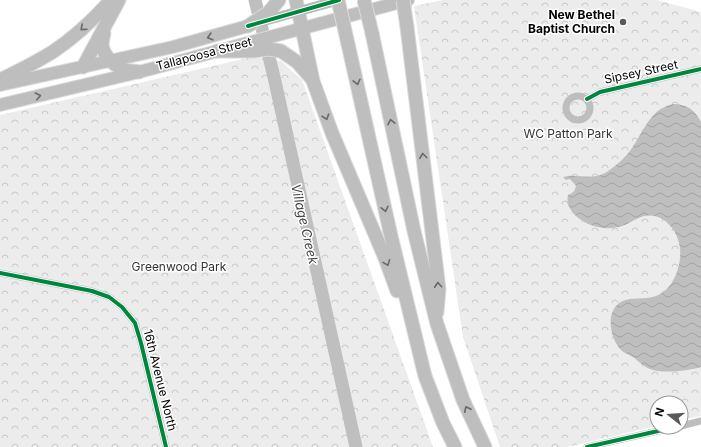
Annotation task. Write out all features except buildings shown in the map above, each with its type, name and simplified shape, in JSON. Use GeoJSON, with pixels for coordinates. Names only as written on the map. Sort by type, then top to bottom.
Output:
{"type":"FeatureCollection","features":[{"type":"Feature","properties":{"kind":"highway"},"geometry":{"type":"LineString","coordinates":[[0,80],[54,51],[77,34],[97,16],[111,0]]}},
{"type":"Feature","properties":{"kind":"highway"},"geometry":{"type":"LineString","coordinates":[[83,67],[119,0]]}},
{"type":"Feature","properties":{"kind":"highway"},"geometry":{"type":"LineString","coordinates":[[248,26],[269,16],[279,0]]}},
{"type":"Feature","properties":{"kind":"highway"},"geometry":{"type":"LineString","coordinates":[[338,0],[391,236],[425,376],[443,423],[455,447]]}},
{"type":"Feature","properties":{"kind":"highway"},"geometry":{"type":"LineString","coordinates":[[364,0],[414,231],[437,324],[463,400],[484,445]]}},
{"type":"Feature","properties":{"kind":"highway"},"geometry":{"type":"LineString","coordinates":[[403,0],[439,289],[437,324]]}},
{"type":"Feature","properties":{"kind":"highway"},"geometry":{"type":"LineString","coordinates":[[297,6],[313,81],[332,133],[385,258],[419,349]]}},
{"type":"Feature","properties":{"kind":"highway"},"geometry":{"type":"LineString","coordinates":[[107,23],[102,40],[102,48],[106,55],[116,66],[126,70],[139,72]]}},
{"type":"Feature","properties":{"kind":"highway"},"geometry":{"type":"LineString","coordinates":[[217,51],[253,46],[270,48],[281,52],[297,62],[313,81]]}},
{"type":"Feature","properties":{"kind":"main road","name":"Tallapoosa Street"},"geometry":{"type":"LineString","coordinates":[[253,46],[276,36],[408,0]]}},
{"type":"Feature","properties":{"kind":"main road","name":"Tallapoosa Street"},"geometry":{"type":"LineString","coordinates":[[0,85],[173,47],[248,26]]}},
{"type":"Feature","properties":{"kind":"main road","name":"Tallapoosa Street"},"geometry":{"type":"LineString","coordinates":[[0,105],[139,72],[217,51]]}},
{"type":"Feature","properties":{"kind":"street"},"geometry":{"type":"LineString","coordinates":[[269,16],[297,6],[338,0]]}},
{"type":"Feature","properties":{"kind":"street","name":"Sipsey Street"},"geometry":{"type":"LineString","coordinates":[[587,99],[600,92],[701,69]]}},
{"type":"Feature","properties":{"kind":"street","name":"16th Avenue North"},"geometry":{"type":"LineString","coordinates":[[0,273],[92,291],[109,297],[122,307],[135,323],[166,447]]}},
{"type":"Feature","properties":{"kind":"street"},"geometry":{"type":"LineString","coordinates":[[689,424],[701,421]]}},
{"type":"Feature","properties":{"kind":"street"},"geometry":{"type":"LineString","coordinates":[[587,447],[649,433]]}},
{"type":"Feature","properties":{"kind":"green space","name":"WC Patton Park"},"geometry":{"type":"Polygon","coordinates":[[[443,0],[657,0],[701,12],[701,416],[689,418],[689,395],[649,395],[649,428],[567,447],[500,447],[463,337],[414,6],[443,0]]]}},
{"type":"Feature","properties":{"kind":"green space","name":"Greenwood Park"},"geometry":{"type":"Polygon","coordinates":[[[252,57],[281,61],[302,80],[433,447],[0,447],[0,115],[252,57]]]}},
{"type":"Feature","properties":{"kind":"water"},"geometry":{"type":"Polygon","coordinates":[[[673,104],[690,108],[701,122],[701,367],[668,372],[655,371],[648,368],[622,351],[618,347],[612,335],[611,321],[614,309],[618,304],[630,299],[653,297],[666,290],[671,284],[678,270],[680,255],[679,241],[673,229],[663,220],[651,215],[641,217],[625,225],[610,228],[598,227],[586,223],[576,216],[569,207],[568,195],[574,192],[576,186],[570,179],[566,180],[563,177],[589,177],[600,175],[609,171],[630,151],[653,116],[665,107],[673,104]]]}},
{"type":"Feature","properties":{"kind":"waterway","name":"Village Creek"},"geometry":{"type":"LineString","coordinates":[[255,0],[274,77],[356,447]]}},
{"type":"Feature","properties":{"kind":"cycle path"},"geometry":{"type":"LineString","coordinates":[[248,26],[339,0]]}},
{"type":"Feature","properties":{"kind":"cycle path"},"geometry":{"type":"LineString","coordinates":[[587,99],[600,92],[701,69]]}},
{"type":"Feature","properties":{"kind":"cycle path"},"geometry":{"type":"LineString","coordinates":[[0,273],[92,291],[109,297],[122,307],[135,323],[166,447]]}},
{"type":"Feature","properties":{"kind":"cycle path"},"geometry":{"type":"LineString","coordinates":[[587,447],[649,433]]}},
{"type":"Feature","properties":{"kind":"place","name":"New Bethel Baptist Church"},"geometry":{"type":"Point","coordinates":[623,22]}}]}
